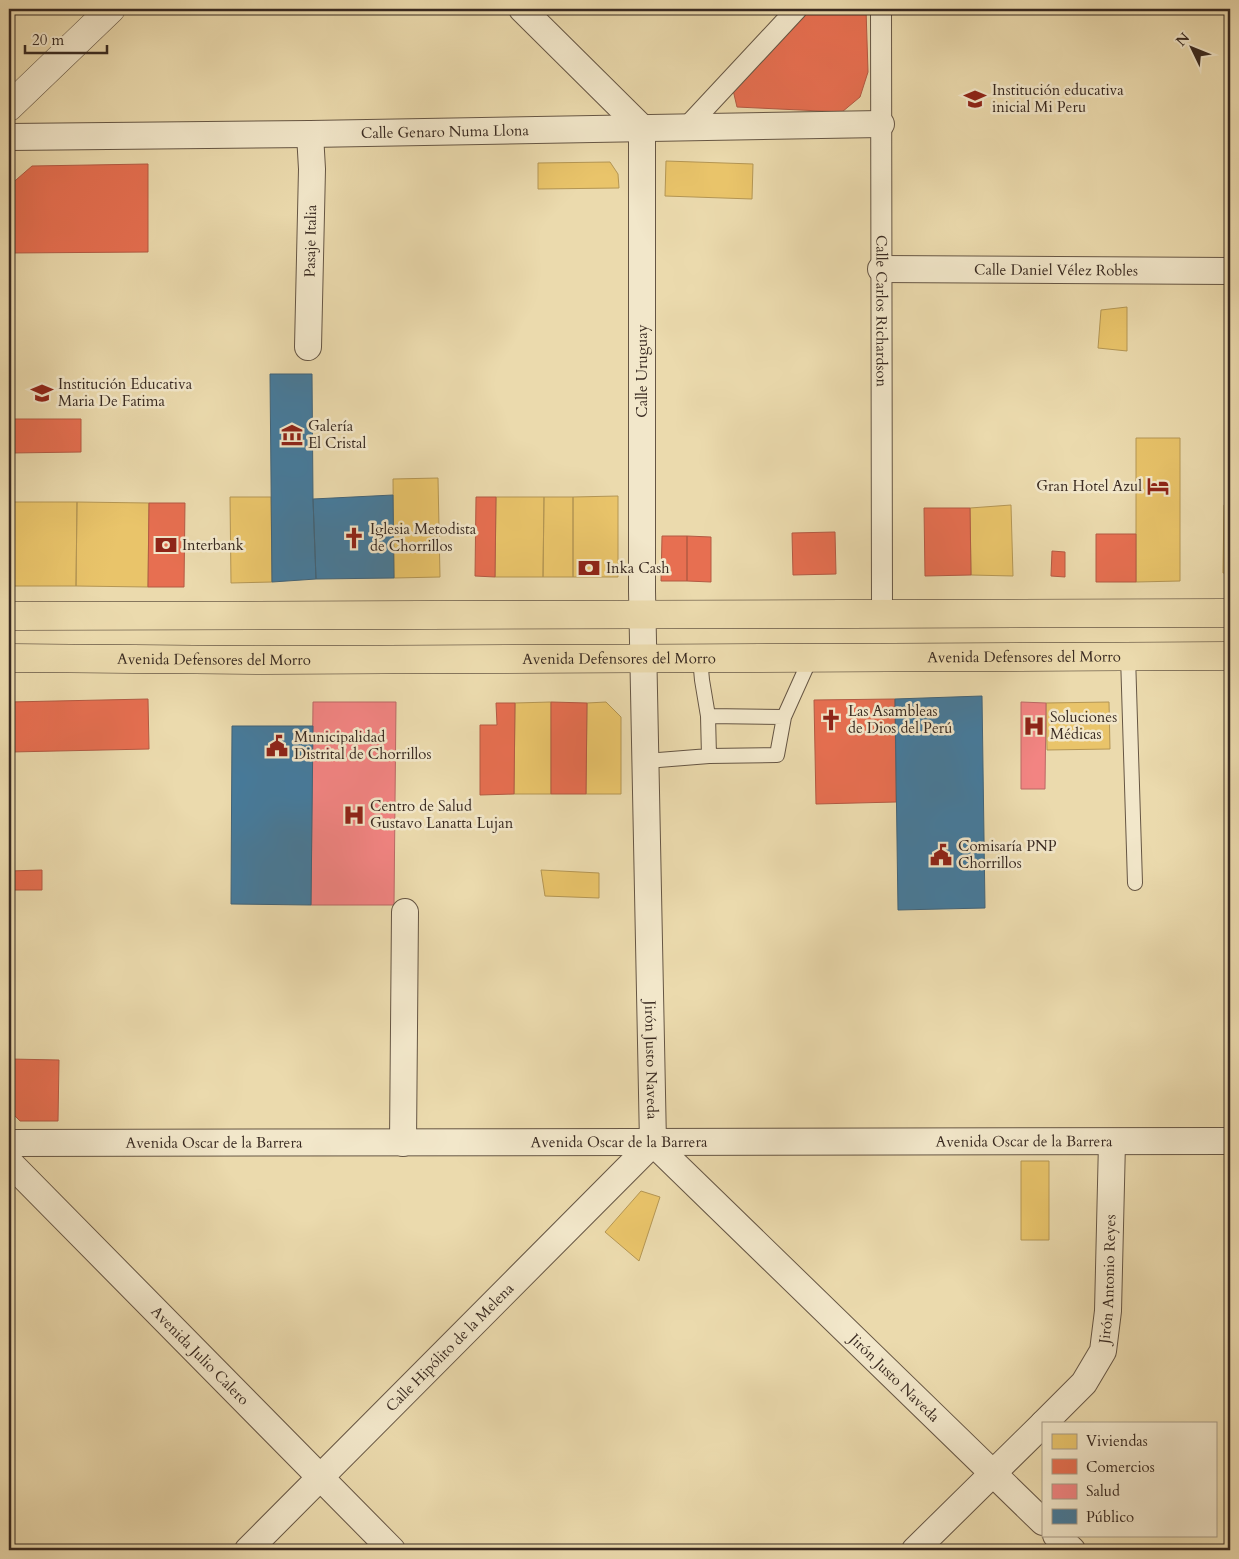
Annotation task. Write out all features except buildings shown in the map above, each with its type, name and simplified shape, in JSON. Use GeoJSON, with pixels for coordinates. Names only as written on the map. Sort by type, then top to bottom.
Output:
{"type":"FeatureCollection","features":[{"type":"Feature","properties":{"kind":"main road"},"geometry":{"type":"LineString","coordinates":[[9,616],[1230,613]]}},
{"type":"Feature","properties":{"kind":"main road","name":"Avenida Defensores del Morro"},"geometry":{"type":"LineString","coordinates":[[9,658],[254,660],[1230,656]]}},
{"type":"Feature","properties":{"kind":"street"},"geometry":{"type":"LineString","coordinates":[[9,107],[111,9]]}},
{"type":"Feature","properties":{"kind":"street"},"geometry":{"type":"LineString","coordinates":[[522,9],[642,128]]}},
{"type":"Feature","properties":{"kind":"street"},"geometry":{"type":"LineString","coordinates":[[687,127],[797,9]]}},
{"type":"Feature","properties":{"kind":"street","name":"Calle Carlos Richardson"},"geometry":{"type":"LineString","coordinates":[[881,9],[882,614]]}},
{"type":"Feature","properties":{"kind":"street","name":"Calle Genaro Numa Llona"},"geometry":{"type":"LineString","coordinates":[[9,137],[881,124]]}},
{"type":"Feature","properties":{"kind":"street","name":"Calle Uruguay"},"geometry":{"type":"LineString","coordinates":[[642,128],[643,615]]}},
{"type":"Feature","properties":{"kind":"street","name":"Pasaje Italia"},"geometry":{"type":"LineString","coordinates":[[308,347],[312,169],[310,134]]}},
{"type":"Feature","properties":{"kind":"street","name":"Calle Daniel Vélez Robles"},"geometry":{"type":"LineString","coordinates":[[881,270],[1230,271]]}},
{"type":"Feature","properties":{"kind":"street","name":"Jirón Justo Naveda"},"geometry":{"type":"LineString","coordinates":[[643,615],[653,1143],[1042,1521]]}},
{"type":"Feature","properties":{"kind":"street"},"geometry":{"type":"LineString","coordinates":[[403,1143],[405,912]]}},
{"type":"Feature","properties":{"kind":"street","name":"Avenida Oscar de la Barrera"},"geometry":{"type":"LineString","coordinates":[[9,1143],[1230,1141]]}},
{"type":"Feature","properties":{"kind":"street","name":"Jirón Antonio Reyes"},"geometry":{"type":"LineString","coordinates":[[1044,1422],[1084,1383],[1103,1351],[1108,1311],[1112,1142]]}},
{"type":"Feature","properties":{"kind":"street","name":"Calle Hipólito de la Melena"},"geometry":{"type":"LineString","coordinates":[[248,1550],[653,1143]]}},
{"type":"Feature","properties":{"kind":"street","name":"Avenida Julio Calero"},"geometry":{"type":"LineString","coordinates":[[9,1162],[392,1550]]}},
{"type":"Feature","properties":{"kind":"street","name":"Jirón Antonio Reyes"},"geometry":{"type":"LineString","coordinates":[[915,1550],[1042,1424]]}},
{"type":"Feature","properties":{"kind":"street"},"geometry":{"type":"LineString","coordinates":[[1057,1536],[1072,1550]]}},
{"type":"Feature","properties":{"kind":"lane"},"geometry":{"type":"LineString","coordinates":[[1128,656],[1135,883]]}},
{"type":"Feature","properties":{"kind":"lane"},"geometry":{"type":"LineString","coordinates":[[646,761],[709,756],[777,755],[784,717],[811,657]]}},
{"type":"Feature","properties":{"kind":"lane"},"geometry":{"type":"LineString","coordinates":[[700,658],[708,716],[709,756]]}},
{"type":"Feature","properties":{"kind":"lane"},"geometry":{"type":"LineString","coordinates":[[708,716],[784,717]]}},
{"type":"Feature","properties":{"kind":"place","name":"Institución educativa inicial Mi Peru"},"geometry":{"type":"Point","coordinates":[975,99]}},
{"type":"Feature","properties":{"kind":"place","name":"Institución Educativa Maria De Fatima"},"geometry":{"type":"Point","coordinates":[42,393]}},
{"type":"Feature","properties":{"kind":"place","name":"Galería El Cristal"},"geometry":{"type":"Point","coordinates":[292,435]}},
{"type":"Feature","properties":{"kind":"place","name":"Gran Hotel Azul"},"geometry":{"type":"Point","coordinates":[1158,486]}},
{"type":"Feature","properties":{"kind":"place","name":"Iglesia Metodista de Chorrillos"},"geometry":{"type":"Point","coordinates":[354,538]}},
{"type":"Feature","properties":{"kind":"place","name":"Interbank"},"geometry":{"type":"Point","coordinates":[166,545]}},
{"type":"Feature","properties":{"kind":"place","name":"Inka Cash"},"geometry":{"type":"Point","coordinates":[589,568]}},
{"type":"Feature","properties":{"kind":"place","name":"Las Asambleas de Dios del Perú"},"geometry":{"type":"Point","coordinates":[831,720]}},
{"type":"Feature","properties":{"kind":"place","name":"Soluciones Médicas"},"geometry":{"type":"Point","coordinates":[1034,726]}},
{"type":"Feature","properties":{"kind":"place","name":"Municipalidad Distrital de Chorrillos"},"geometry":{"type":"Point","coordinates":[277,746]}},
{"type":"Feature","properties":{"kind":"place","name":"Centro de Salud Gustavo Lanatta Lujan"},"geometry":{"type":"Point","coordinates":[354,815]}},
{"type":"Feature","properties":{"kind":"place","name":"Comisaría PNP Chorrillos"},"geometry":{"type":"Point","coordinates":[941,855]}}]}
